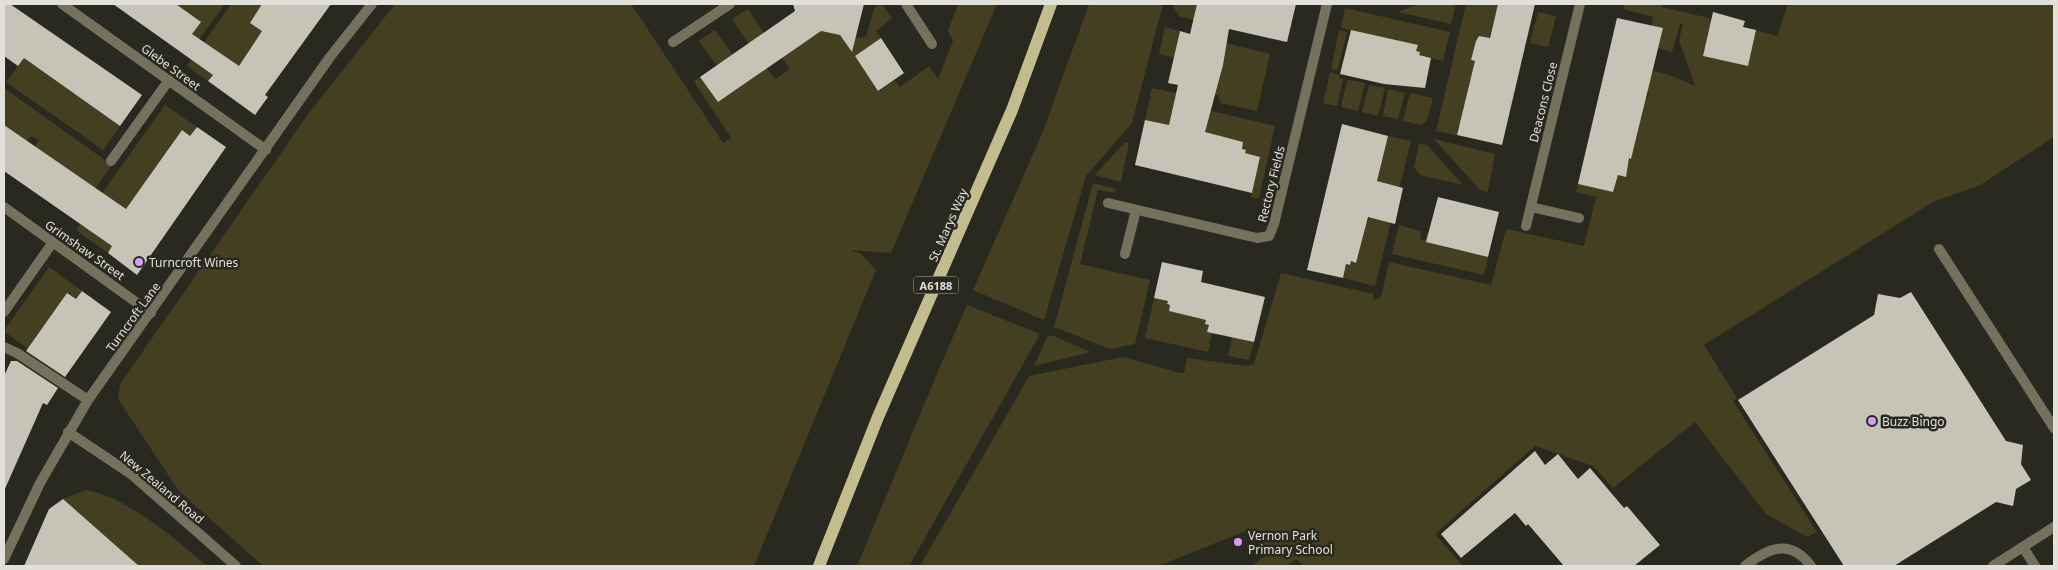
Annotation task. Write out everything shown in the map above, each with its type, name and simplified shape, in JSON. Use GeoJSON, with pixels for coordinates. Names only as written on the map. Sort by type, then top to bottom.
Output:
{"type":"FeatureCollection","features":[{"type":"Feature","properties":{"kind":"main road","name":"St. Marys Way"},"geometry":{"type":"LineString","coordinates":[[819,566],[878,417],[1008,119],[1051,4]]}},
{"type":"Feature","properties":{"kind":"street","name":"Glebe Street"},"geometry":{"type":"LineString","coordinates":[[62,4],[266,150]]}},
{"type":"Feature","properties":{"kind":"street","name":"Turncroft Lane"},"geometry":{"type":"LineString","coordinates":[[4,559],[68,432],[88,400],[266,150],[330,56],[372,4]]}},
{"type":"Feature","properties":{"kind":"street"},"geometry":{"type":"LineString","coordinates":[[673,42],[730,4]]}},
{"type":"Feature","properties":{"kind":"street"},"geometry":{"type":"LineString","coordinates":[[906,4],[932,44]]}},
{"type":"Feature","properties":{"kind":"street","name":"Rectory Fields"},"geometry":{"type":"LineString","coordinates":[[1108,203],[1258,238],[1269,236],[1274,224],[1326,4]]}},
{"type":"Feature","properties":{"kind":"street","name":"Deacons Close"},"geometry":{"type":"LineString","coordinates":[[1526,226],[1580,4]]}},
{"type":"Feature","properties":{"kind":"street"},"geometry":{"type":"LineString","coordinates":[[111,161],[168,80]]}},
{"type":"Feature","properties":{"kind":"street","name":"Grimshaw Street"},"geometry":{"type":"LineString","coordinates":[[4,207],[151,313]]}},
{"type":"Feature","properties":{"kind":"street"},"geometry":{"type":"LineString","coordinates":[[1531,207],[1579,218]]}},
{"type":"Feature","properties":{"kind":"street"},"geometry":{"type":"LineString","coordinates":[[1126,254],[1136,210]]}},
{"type":"Feature","properties":{"kind":"street"},"geometry":{"type":"LineString","coordinates":[[4,312],[53,242]]}},
{"type":"Feature","properties":{"kind":"street"},"geometry":{"type":"LineString","coordinates":[[1939,249],[2054,428]]}},
{"type":"Feature","properties":{"kind":"street"},"geometry":{"type":"LineString","coordinates":[[4,347],[17,353],[88,400]]}},
{"type":"Feature","properties":{"kind":"street","name":"New Zealand Road"},"geometry":{"type":"LineString","coordinates":[[68,432],[131,474],[236,566]]}},
{"type":"Feature","properties":{"kind":"street"},"geometry":{"type":"LineString","coordinates":[[1993,566],[2054,527]]}},
{"type":"Feature","properties":{"kind":"street"},"geometry":{"type":"LineString","coordinates":[[1745,566],[1762,552],[1777,547],[1794,551],[1811,566]]}},
{"type":"Feature","properties":{"kind":"street"},"geometry":{"type":"LineString","coordinates":[[2023,547],[2035,566]]}},
{"type":"Feature","properties":{"kind":"shaded area"},"geometry":{"type":"Polygon","coordinates":[[[177,4],[225,4],[198,41],[190,35],[200,22],[177,4]]]}},
{"type":"Feature","properties":{"kind":"shaded area"},"geometry":{"type":"Polygon","coordinates":[[[231,4],[263,4],[250,23],[263,31],[239,66],[221,64],[208,81],[187,66],[231,4]]]}},
{"type":"Feature","properties":{"kind":"shaded area"},"geometry":{"type":"Polygon","coordinates":[[[395,4],[631,4],[723,143],[731,138],[694,82],[700,77],[718,102],[751,79],[763,63],[775,79],[790,69],[782,58],[815,30],[856,38],[866,37],[874,9],[878,4],[882,4],[892,18],[876,31],[881,38],[855,56],[879,91],[895,80],[900,87],[929,66],[938,79],[953,41],[948,31],[958,4],[997,4],[891,253],[851,250],[861,254],[876,270],[754,566],[263,566],[179,491],[118,399],[120,384],[309,113],[395,4]]]}},
{"type":"Feature","properties":{"kind":"shaded area"},"geometry":{"type":"Polygon","coordinates":[[[1089,4],[1163,4],[1132,123],[1086,176],[1044,320],[973,290],[1042,134],[1089,4]]]}},
{"type":"Feature","properties":{"kind":"shaded area"},"geometry":{"type":"Polygon","coordinates":[[[1172,4],[1197,4],[1194,20],[1179,16],[1172,4]]]}},
{"type":"Feature","properties":{"kind":"shaded area"},"geometry":{"type":"Polygon","coordinates":[[[1418,4],[1456,4],[1451,24],[1398,12],[1418,4]]]}},
{"type":"Feature","properties":{"kind":"shaded area"},"geometry":{"type":"Polygon","coordinates":[[[1466,4],[1498,4],[1489,38],[1479,36],[1471,60],[1475,61],[1477,85],[1469,83],[1468,87],[1477,89],[1473,107],[1464,105],[1462,109],[1471,112],[1467,128],[1458,126],[1457,135],[1436,131],[1466,4]]]}},
{"type":"Feature","properties":{"kind":"shaded area"},"geometry":{"type":"Polygon","coordinates":[[[1624,4],[1663,4],[1662,7],[1709,18],[1711,21],[1703,56],[1748,66],[1756,30],[1777,36],[1788,4],[2054,4],[2054,137],[1980,185],[1933,202],[1704,345],[1737,398],[1733,401],[1817,532],[1807,537],[1766,514],[1695,422],[1613,488],[1593,466],[1535,446],[1435,534],[1463,566],[1303,566],[1296,559],[1287,566],[1252,566],[1268,553],[1248,530],[1158,566],[920,566],[1029,376],[1123,357],[1180,373],[1184,373],[1187,358],[1247,366],[1254,364],[1281,273],[1374,294],[1373,301],[1381,297],[1389,262],[1491,285],[1506,229],[1584,246],[1596,197],[1576,192],[1578,184],[1613,192],[1618,175],[1626,177],[1622,157],[1631,159],[1628,137],[1636,138],[1638,133],[1629,131],[1632,116],[1642,118],[1643,113],[1634,110],[1638,96],[1647,98],[1649,92],[1639,90],[1643,74],[1651,76],[1653,71],[1667,74],[1695,86],[1679,40],[1683,24],[1680,24],[1672,52],[1649,46],[1661,34],[1663,28],[1652,26],[1653,17],[1623,9],[1624,4]]]}},
{"type":"Feature","properties":{"kind":"shaded area"},"geometry":{"type":"Polygon","coordinates":[[[1345,8],[1450,32],[1443,61],[1419,55],[1419,52],[1416,51],[1418,45],[1397,47],[1399,41],[1395,39],[1392,49],[1377,36],[1341,28],[1345,8]]]}},
{"type":"Feature","properties":{"kind":"shaded area"},"geometry":{"type":"Polygon","coordinates":[[[748,9],[764,33],[749,44],[732,19],[748,9]]]}},
{"type":"Feature","properties":{"kind":"shaded area"},"geometry":{"type":"Polygon","coordinates":[[[1538,12],[1556,16],[1548,47],[1530,43],[1538,12]]]}},
{"type":"Feature","properties":{"kind":"shaded area"},"geometry":{"type":"Polygon","coordinates":[[[1165,27],[1180,31],[1174,58],[1159,54],[1165,27]]]}},
{"type":"Feature","properties":{"kind":"shaded area"},"geometry":{"type":"Polygon","coordinates":[[[715,30],[733,55],[717,66],[699,41],[715,30]]]}},
{"type":"Feature","properties":{"kind":"shaded area"},"geometry":{"type":"Polygon","coordinates":[[[1339,30],[1347,32],[1338,70],[1331,69],[1339,30]]]}},
{"type":"Feature","properties":{"kind":"shaded area"},"geometry":{"type":"Polygon","coordinates":[[[1226,43],[1270,54],[1257,111],[1220,103],[1218,95],[1215,94],[1226,43]]]}},
{"type":"Feature","properties":{"kind":"shaded area"},"geometry":{"type":"Polygon","coordinates":[[[24,58],[120,126],[103,150],[6,82],[24,58]]]}},
{"type":"Feature","properties":{"kind":"shaded area"},"geometry":{"type":"Polygon","coordinates":[[[1330,72],[1340,75],[1339,78],[1343,79],[1337,106],[1323,103],[1330,72]]]}},
{"type":"Feature","properties":{"kind":"shaded area"},"geometry":{"type":"Polygon","coordinates":[[[1347,81],[1365,83],[1358,111],[1341,107],[1347,81]]]}},
{"type":"Feature","properties":{"kind":"shaded area"},"geometry":{"type":"Polygon","coordinates":[[[1369,85],[1385,88],[1378,116],[1362,112],[1369,85]]]}},
{"type":"Feature","properties":{"kind":"shaded area"},"geometry":{"type":"Polygon","coordinates":[[[4,88],[112,165],[95,189],[35,147],[39,140],[31,136],[27,141],[4,125],[4,88]]]}},
{"type":"Feature","properties":{"kind":"shaded area"},"geometry":{"type":"Polygon","coordinates":[[[1152,88],[1177,93],[1186,105],[1275,126],[1259,198],[1251,197],[1260,157],[1245,153],[1246,150],[1242,149],[1243,142],[1145,120],[1152,88]]]}},
{"type":"Feature","properties":{"kind":"shaded area"},"geometry":{"type":"Polygon","coordinates":[[[1388,89],[1405,93],[1398,119],[1383,116],[1388,89]]]}},
{"type":"Feature","properties":{"kind":"shaded area"},"geometry":{"type":"Polygon","coordinates":[[[1410,93],[1433,98],[1427,120],[1421,125],[1403,121],[1410,93]]]}},
{"type":"Feature","properties":{"kind":"shaded area"},"geometry":{"type":"Polygon","coordinates":[[[165,105],[197,127],[190,136],[182,130],[169,147],[178,154],[138,192],[105,241],[113,246],[108,253],[76,230],[165,105]]]}},
{"type":"Feature","properties":{"kind":"shaded area"},"geometry":{"type":"Polygon","coordinates":[[[1388,136],[1411,141],[1375,286],[1343,278],[1346,264],[1350,265],[1351,261],[1356,263],[1362,223],[1367,223],[1370,216],[1382,158],[1381,141],[1387,142],[1388,136]]]}},
{"type":"Feature","properties":{"kind":"shaded area"},"geometry":{"type":"Polygon","coordinates":[[[1434,139],[1495,154],[1488,192],[1480,190],[1434,139]]]}},
{"type":"Feature","properties":{"kind":"shaded area"},"geometry":{"type":"Polygon","coordinates":[[[1125,142],[1129,143],[1121,182],[1095,175],[1125,142]]]}},
{"type":"Feature","properties":{"kind":"shaded area"},"geometry":{"type":"Polygon","coordinates":[[[1419,144],[1427,145],[1463,185],[1420,175],[1414,167],[1419,144]]]}},
{"type":"Feature","properties":{"kind":"shaded area"},"geometry":{"type":"Polygon","coordinates":[[[1093,183],[1116,189],[1115,193],[1098,190],[1080,264],[1150,280],[1135,344],[1110,349],[1054,327],[1093,183]]]}},
{"type":"Feature","properties":{"kind":"shaded area"},"geometry":{"type":"Polygon","coordinates":[[[1399,225],[1420,231],[1421,240],[1425,241],[1427,232],[1440,235],[1442,240],[1441,246],[1466,252],[1468,243],[1488,257],[1484,275],[1392,254],[1399,225]]]}},
{"type":"Feature","properties":{"kind":"shaded area"},"geometry":{"type":"Polygon","coordinates":[[[49,267],[82,291],[76,299],[67,293],[53,315],[36,355],[4,331],[49,267]]]}},
{"type":"Feature","properties":{"kind":"shaded area"},"geometry":{"type":"Polygon","coordinates":[[[1154,298],[1168,301],[1167,304],[1170,305],[1169,311],[1191,310],[1190,317],[1206,320],[1205,323],[1209,325],[1207,332],[1212,333],[1208,352],[1145,338],[1154,298]]]}},
{"type":"Feature","properties":{"kind":"shaded area"},"geometry":{"type":"Polygon","coordinates":[[[967,305],[1040,334],[909,566],[857,566],[941,364],[967,305]]]}},
{"type":"Feature","properties":{"kind":"shaded area"},"geometry":{"type":"Polygon","coordinates":[[[1234,328],[1254,342],[1249,360],[1228,356],[1234,328]]]}},
{"type":"Feature","properties":{"kind":"shaded area"},"geometry":{"type":"Polygon","coordinates":[[[1051,335],[1091,352],[1034,366],[1047,337],[1051,335]]]}},
{"type":"Feature","properties":{"kind":"shaded area"},"geometry":{"type":"Polygon","coordinates":[[[86,490],[118,501],[150,520],[207,566],[139,566],[63,499],[86,490]]]}},
{"type":"Feature","properties":{"kind":"building"},"geometry":{"type":"Polygon","coordinates":[[[4,4],[10,4],[142,95],[120,126],[24,58],[18,66],[4,56],[4,4]]]}},
{"type":"Feature","properties":{"kind":"building"},"geometry":{"type":"Polygon","coordinates":[[[113,4],[176,4],[201,22],[192,34],[239,66],[262,31],[250,23],[262,4],[331,4],[265,95],[268,97],[255,115],[208,81],[213,75],[113,4]]]}},
{"type":"Feature","properties":{"kind":"building"},"geometry":{"type":"Polygon","coordinates":[[[793,4],[864,4],[852,52],[840,35],[821,31],[718,102],[700,77],[795,11],[793,4]]]}},
{"type":"Feature","properties":{"kind":"building"},"geometry":{"type":"Polygon","coordinates":[[[1197,4],[1296,4],[1287,42],[1229,29],[1223,65],[1205,132],[1243,142],[1242,149],[1246,150],[1245,153],[1260,157],[1252,193],[1135,165],[1145,120],[1169,125],[1178,85],[1168,83],[1180,31],[1190,34],[1197,4]]]}},
{"type":"Feature","properties":{"kind":"building"},"geometry":{"type":"Polygon","coordinates":[[[1498,4],[1535,4],[1502,145],[1457,135],[1475,61],[1471,60],[1476,41],[1479,36],[1490,38],[1498,4]]]}},
{"type":"Feature","properties":{"kind":"building"},"geometry":{"type":"Polygon","coordinates":[[[1713,12],[1745,21],[1743,27],[1756,30],[1748,66],[1703,56],[1713,12]]]}},
{"type":"Feature","properties":{"kind":"building"},"geometry":{"type":"Polygon","coordinates":[[[1617,18],[1663,28],[1631,159],[1629,158],[1626,177],[1618,175],[1613,192],[1578,184],[1617,18]]]}},
{"type":"Feature","properties":{"kind":"building"},"geometry":{"type":"Polygon","coordinates":[[[1351,30],[1418,45],[1416,51],[1420,52],[1419,55],[1431,58],[1425,88],[1384,84],[1340,74],[1351,30]]]}},
{"type":"Feature","properties":{"kind":"building"},"geometry":{"type":"Polygon","coordinates":[[[881,38],[904,73],[878,91],[855,56],[881,38]]]}},
{"type":"Feature","properties":{"kind":"building"},"geometry":{"type":"Polygon","coordinates":[[[1342,124],[1388,136],[1377,181],[1403,188],[1395,224],[1368,217],[1356,263],[1351,261],[1350,265],[1346,264],[1343,278],[1307,270],[1342,124]]]}},
{"type":"Feature","properties":{"kind":"building"},"geometry":{"type":"Polygon","coordinates":[[[4,125],[126,209],[182,130],[190,136],[197,127],[226,147],[137,275],[108,253],[112,246],[4,171],[4,125]]]}},
{"type":"Feature","properties":{"kind":"building"},"geometry":{"type":"Polygon","coordinates":[[[1438,197],[1499,212],[1488,257],[1426,242],[1438,197]]]}},
{"type":"Feature","properties":{"kind":"building"},"geometry":{"type":"Polygon","coordinates":[[[1162,262],[1203,271],[1201,282],[1265,297],[1254,342],[1207,332],[1209,325],[1205,324],[1206,320],[1169,311],[1170,305],[1167,304],[1168,301],[1154,298],[1162,262]]]}},
{"type":"Feature","properties":{"kind":"building"},"geometry":{"type":"Polygon","coordinates":[[[82,291],[111,312],[65,377],[26,351],[67,293],[76,299],[82,291]]]}},
{"type":"Feature","properties":{"kind":"building","name":"Buzz Bingo"},"geometry":{"type":"Polygon","coordinates":[[[1911,292],[2006,441],[2023,445],[2021,464],[2031,480],[2016,489],[2013,506],[1996,502],[1894,566],[1844,566],[1738,400],[1874,315],[1878,294],[1900,298],[1911,292]]]}},
{"type":"Feature","properties":{"kind":"building"},"geometry":{"type":"Polygon","coordinates":[[[11,361],[17,361],[58,388],[47,405],[43,403],[4,491],[4,376],[11,361]]]}},
{"type":"Feature","properties":{"kind":"building"},"geometry":{"type":"Polygon","coordinates":[[[1535,451],[1545,465],[1558,454],[1578,479],[1590,468],[1624,508],[1627,506],[1660,545],[1634,566],[1564,566],[1528,524],[1526,526],[1515,513],[1461,558],[1441,534],[1535,451]]]}},
{"type":"Feature","properties":{"kind":"building"},"geometry":{"type":"Polygon","coordinates":[[[63,499],[139,566],[24,566],[49,509],[63,499]]]}},
{"type":"Feature","properties":{"kind":"place","name":"Turncroft Wines"},"geometry":{"type":"Point","coordinates":[139,262]}},
{"type":"Feature","properties":{"kind":"place","name":"Buzz Bingo"},"geometry":{"type":"Point","coordinates":[1872,421]}},
{"type":"Feature","properties":{"kind":"place","name":"Vernon Park Primary School"},"geometry":{"type":"Point","coordinates":[1238,542]}}]}
